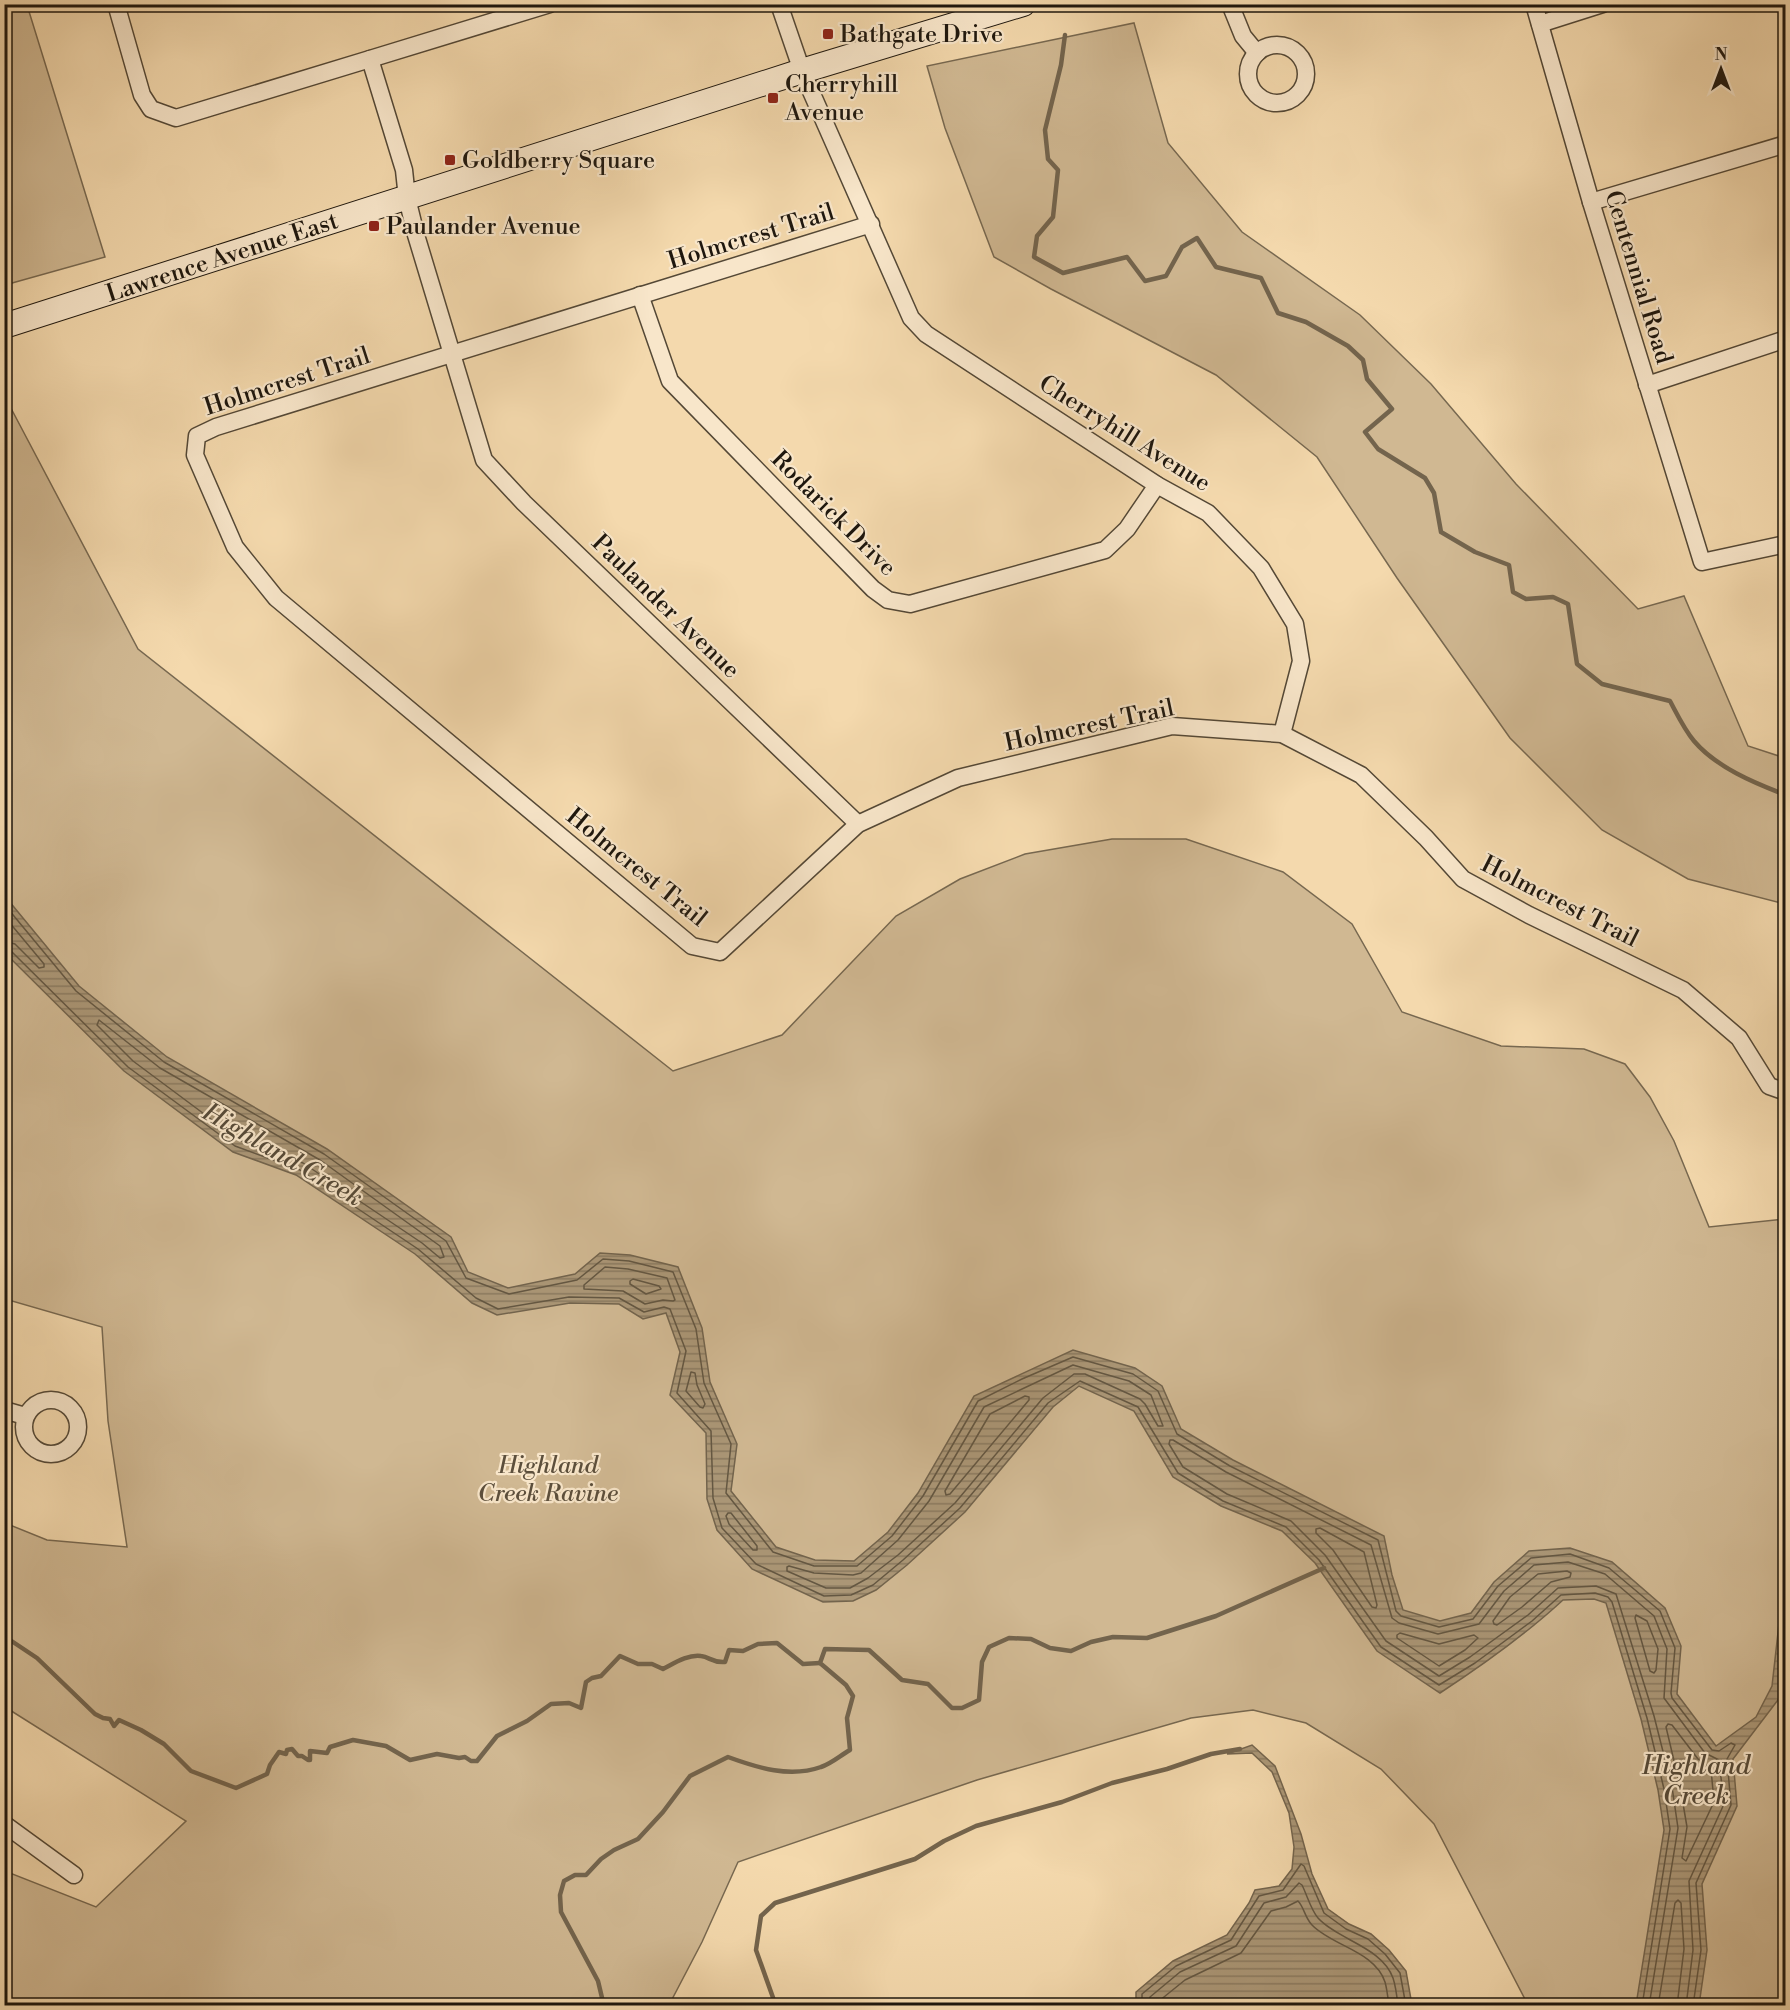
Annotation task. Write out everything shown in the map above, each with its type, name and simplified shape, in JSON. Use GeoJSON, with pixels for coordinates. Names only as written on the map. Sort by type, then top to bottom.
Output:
{"type":"FeatureCollection","features":[{"type":"Feature","properties":{"kind":"main road","name":"Lawrence Avenue East"},"geometry":{"type":"LineString","coordinates":[[4,326],[802,71],[1023,4]]}},
{"type":"Feature","properties":{"kind":"street"},"geometry":{"type":"LineString","coordinates":[[116,4],[142,95],[151,109],[176,118],[550,4]]}},
{"type":"Feature","properties":{"kind":"street"},"geometry":{"type":"LineString","coordinates":[[779,4],[802,71]]}},
{"type":"Feature","properties":{"kind":"street"},"geometry":{"type":"LineString","coordinates":[[1230,4],[1243,36],[1257,53]]}},
{"type":"Feature","properties":{"kind":"street","name":"Centennial Road"},"geometry":{"type":"LineString","coordinates":[[1534,4],[1591,202],[1702,562],[1785,544]]}},
{"type":"Feature","properties":{"kind":"street"},"geometry":{"type":"LineString","coordinates":[[1540,24],[1603,4]]}},
{"type":"Feature","properties":{"kind":"street"},"geometry":{"type":"LineString","coordinates":[[370,59],[404,170],[407,198]]}},
{"type":"Feature","properties":{"kind":"street","name":"Cherryhill Avenue"},"geometry":{"type":"LineString","coordinates":[[802,71],[911,318],[926,334],[1157,485],[1208,513],[1261,568],[1295,624],[1301,661],[1282,734]]}},
{"type":"Feature","properties":{"kind":"street"},"geometry":{"type":"LineString","coordinates":[[1591,202],[1785,144]]}},
{"type":"Feature","properties":{"kind":"street","name":"Paulander Avenue"},"geometry":{"type":"LineString","coordinates":[[407,198],[451,355],[484,460],[524,503],[858,824]]}},
{"type":"Feature","properties":{"kind":"street","name":"Holmcrest Trail"},"geometry":{"type":"LineString","coordinates":[[871,224],[216,427],[197,436],[195,455],[235,547],[276,598],[692,946],[720,952],[858,824],[958,778],[1172,726],[1282,734],[1361,775],[1426,838],[1463,879],[1529,915],[1683,990],[1739,1038],[1769,1086],[1785,1092]]}},
{"type":"Feature","properties":{"kind":"street","name":"Rodarick Drive"},"geometry":{"type":"LineString","coordinates":[[640,295],[670,381],[873,589],[888,600],[910,604],[1105,550],[1127,530],[1157,485]]}},
{"type":"Feature","properties":{"kind":"street"},"geometry":{"type":"LineString","coordinates":[[1647,385],[1785,339]]}},
{"type":"Feature","properties":{"kind":"street"},"geometry":{"type":"LineString","coordinates":[[4,1410],[26,1416]]}},
{"type":"Feature","properties":{"kind":"street"},"geometry":{"type":"LineString","coordinates":[[4,1824],[74,1875]]}},
{"type":"Feature","properties":{"kind":"green space"},"geometry":{"type":"Polygon","coordinates":[[[5,4],[27,5],[105,257],[5,285],[5,4]]]}},
{"type":"Feature","properties":{"kind":"green space"},"geometry":{"type":"Polygon","coordinates":[[[1134,23],[1168,143],[1242,232],[1360,315],[1431,384],[1516,484],[1638,609],[1684,596],[1748,746],[1785,758],[1785,904],[1688,879],[1602,830],[1510,738],[1397,578],[1317,457],[1216,375],[994,257],[945,128],[927,66],[1134,23]]]}},
{"type":"Feature","properties":{"kind":"green space","name":"Highland Creek Ravine"},"geometry":{"type":"Polygon","coordinates":[[[4,395],[138,649],[673,1071],[782,1035],[896,916],[960,879],[1025,854],[1112,839],[1186,839],[1283,872],[1352,924],[1402,1012],[1501,1046],[1584,1049],[1625,1064],[1650,1097],[1674,1141],[1709,1227],[1785,1219],[1785,2005],[1528,2005],[1434,1824],[1381,1769],[1306,1723],[1253,1710],[1191,1718],[977,1780],[738,1862],[702,1942],[669,2005],[5,2005],[5,1871],[96,1907],[186,1821],[5,1707],[5,1523],[47,1540],[127,1547],[108,1421],[102,1327],[5,1299],[4,395]]]}},
{"type":"Feature","properties":{"kind":"water","name":"Highland Creek"},"geometry":{"type":"Polygon","coordinates":[[[4,895],[79,986],[167,1057],[327,1149],[451,1237],[468,1272],[508,1288],[575,1274],[600,1253],[630,1255],[678,1267],[702,1328],[710,1382],[737,1444],[731,1491],[776,1547],[815,1560],[854,1561],[888,1532],[918,1493],[974,1396],[1073,1350],[1135,1368],[1162,1386],[1181,1429],[1233,1460],[1384,1536],[1392,1575],[1403,1610],[1440,1621],[1471,1613],[1494,1582],[1529,1551],[1570,1548],[1612,1562],[1665,1608],[1681,1646],[1677,1694],[1716,1746],[1756,1717],[1772,1686],[1782,1597],[1785,1593],[1785,1670],[1781,1696],[1733,1759],[1737,1806],[1702,1884],[1707,1950],[1699,2005],[1636,2005],[1664,1830],[1658,1790],[1641,1719],[1606,1603],[1594,1599],[1563,1600],[1503,1649],[1440,1693],[1377,1651],[1315,1563],[1282,1531],[1221,1506],[1173,1477],[1134,1411],[1079,1386],[1053,1407],[965,1512],[907,1565],[876,1590],[853,1601],[823,1602],[752,1569],[717,1530],[707,1499],[706,1433],[670,1395],[680,1352],[666,1313],[643,1319],[619,1304],[570,1303],[497,1315],[472,1303],[415,1254],[296,1175],[233,1152],[124,1071],[5,953],[4,895]]]}},
{"type":"Feature","properties":{"kind":"water"},"geometry":{"type":"Polygon","coordinates":[[[1252,1745],[1275,1766],[1301,1834],[1312,1874],[1328,1909],[1349,1924],[1371,1934],[1389,1950],[1406,1971],[1412,2005],[1136,2005],[1136,1992],[1173,1961],[1227,1935],[1255,1890],[1279,1886],[1292,1869],[1294,1847],[1289,1813],[1272,1772],[1252,1753],[1227,1754],[1252,1745]]]}},
{"type":"Feature","properties":{"kind":"waterway"},"geometry":{"type":"LineString","coordinates":[[1065,35],[1061,65],[1045,130],[1048,159],[1058,170],[1053,217],[1037,236],[1034,257],[1063,273],[1127,257],[1145,281],[1166,276],[1182,247],[1197,238],[1216,267],[1261,278],[1278,313],[1306,322],[1348,346],[1363,360],[1367,379],[1392,409],[1365,432],[1378,449],[1425,478],[1434,493],[1441,532],[1475,552],[1509,565],[1513,592],[1526,599],[1553,597],[1568,604],[1577,664],[1602,684],[1670,701],[1690,736],[1713,759],[1749,779],[1786,795]]}},
{"type":"Feature","properties":{"kind":"waterway"},"geometry":{"type":"LineString","coordinates":[[604,2006],[598,1981],[561,1912],[560,1895],[564,1881],[575,1875],[586,1875],[601,1859],[638,1839],[663,1812],[690,1776],[728,1757],[762,1768],[798,1772],[825,1766],[850,1750],[847,1718],[853,1696],[846,1685],[820,1663],[825,1649],[869,1650],[902,1680],[928,1684],[952,1708],[962,1708],[979,1700],[982,1662],[989,1647],[1009,1638],[1031,1639],[1050,1648],[1071,1651],[1091,1642],[1113,1637],[1147,1638],[1216,1616],[1324,1568]]}},
{"type":"Feature","properties":{"kind":"waterway"},"geometry":{"type":"LineString","coordinates":[[4,1636],[37,1658],[95,1714],[110,1719],[114,1726],[119,1720],[141,1730],[164,1744],[191,1771],[236,1788],[267,1774],[279,1752],[286,1754],[287,1750],[292,1749],[298,1756],[310,1760],[310,1751],[327,1753],[330,1747],[353,1740],[386,1746],[410,1760],[437,1754],[465,1757],[471,1761],[477,1761],[497,1736],[527,1721],[551,1704],[569,1703],[581,1708],[586,1682],[601,1676],[620,1656],[638,1664],[652,1664],[663,1669],[691,1656],[725,1662],[729,1650],[743,1651],[758,1644],[777,1643],[803,1664],[820,1663]]}},
{"type":"Feature","properties":{"kind":"waterway"},"geometry":{"type":"LineString","coordinates":[[776,2006],[756,1950],[761,1916],[775,1903],[915,1859],[944,1841],[976,1826],[1062,1802],[1112,1783],[1167,1769],[1211,1754],[1240,1749]]}},
{"type":"Feature","properties":{"kind":"place","name":"Bathgate Drive"},"geometry":{"type":"Point","coordinates":[828,34]}},
{"type":"Feature","properties":{"kind":"place","name":"Cherryhill Avenue"},"geometry":{"type":"Point","coordinates":[773,98]}},
{"type":"Feature","properties":{"kind":"place","name":"Goldberry Square"},"geometry":{"type":"Point","coordinates":[450,160]}},
{"type":"Feature","properties":{"kind":"place","name":"Paulander Avenue"},"geometry":{"type":"Point","coordinates":[374,226]}}]}
